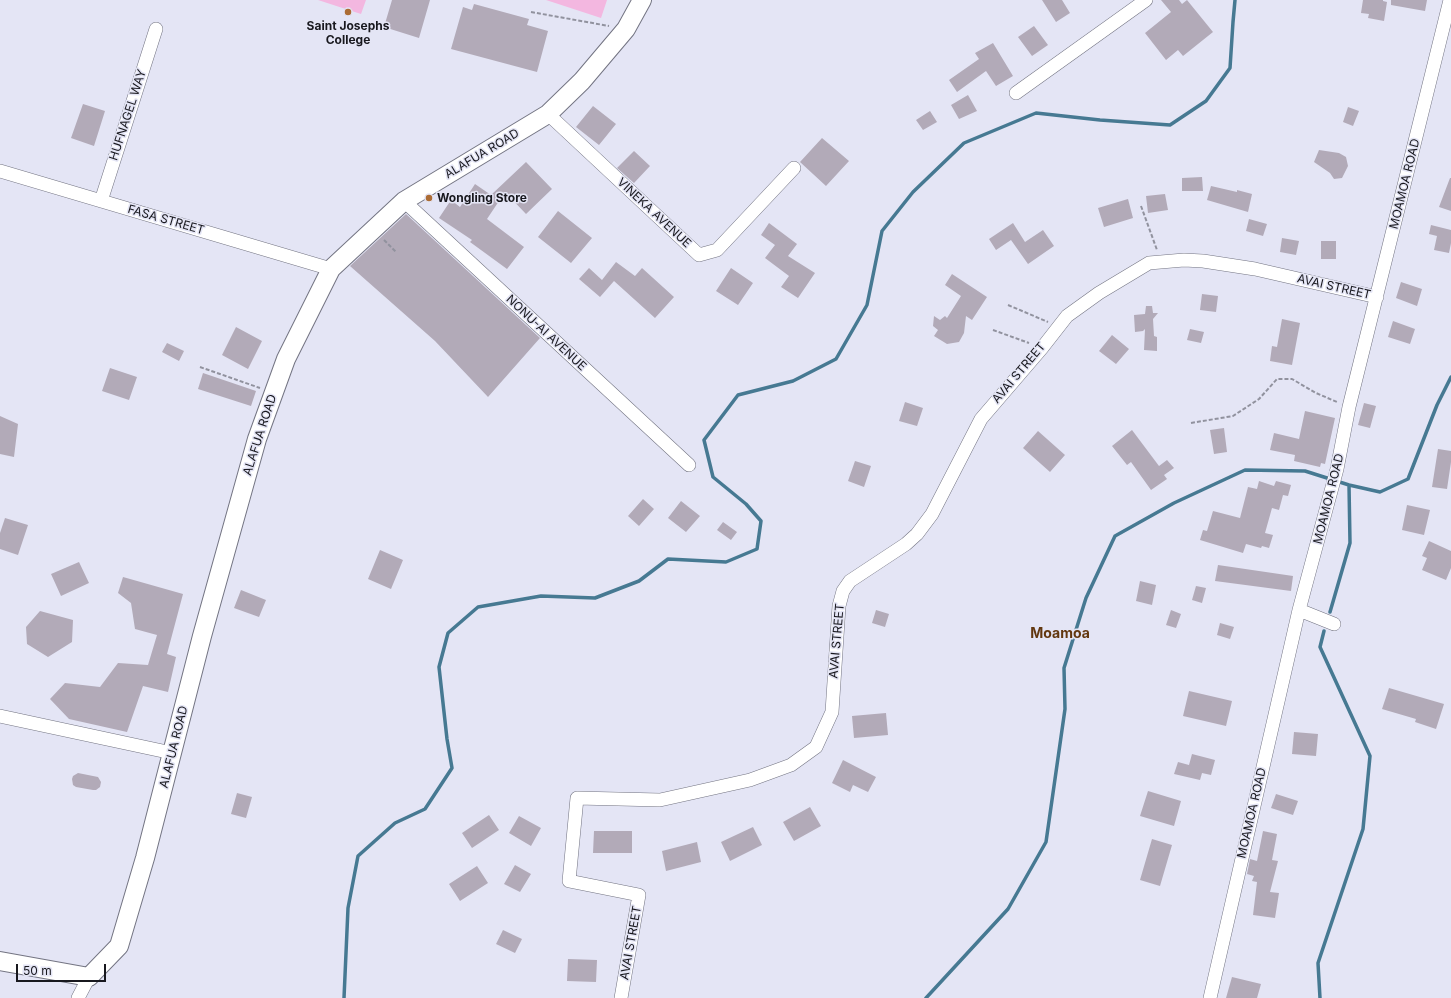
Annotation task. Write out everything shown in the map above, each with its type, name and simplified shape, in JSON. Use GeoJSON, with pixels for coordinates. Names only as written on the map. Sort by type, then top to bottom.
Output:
{"type":"FeatureCollection","features":[{"type":"Feature","properties":{"kind":"street","name":"ALAFUA ROAD"},"geometry":{"type":"LineString","coordinates":[[78,998],[89,977],[119,946],[145,858],[202,636],[257,439],[286,359],[331,269],[404,201],[548,114],[582,81],[626,29],[642,0]]}},
{"type":"Feature","properties":{"kind":"street"},"geometry":{"type":"LineString","coordinates":[[1016,93],[1146,0]]}},
{"type":"Feature","properties":{"kind":"street","name":"MOAMOA ROAD"},"geometry":{"type":"LineString","coordinates":[[1210,998],[1299,610],[1338,469],[1349,407],[1450,0]]}},
{"type":"Feature","properties":{"kind":"street","name":"HUFNAGEL WAY"},"geometry":{"type":"LineString","coordinates":[[101,201],[156,29]]}},
{"type":"Feature","properties":{"kind":"street","name":"VINEKA AVENUE"},"geometry":{"type":"LineString","coordinates":[[548,114],[699,255],[717,250],[794,168]]}},
{"type":"Feature","properties":{"kind":"street","name":"FASA STREET"},"geometry":{"type":"LineString","coordinates":[[0,171],[331,269]]}},
{"type":"Feature","properties":{"kind":"street","name":"NONU-AI AVENUE"},"geometry":{"type":"LineString","coordinates":[[404,201],[689,465]]}},
{"type":"Feature","properties":{"kind":"street","name":"AVAI STREET"},"geometry":{"type":"LineString","coordinates":[[621,998],[639,896],[569,881],[577,798],[660,800],[750,780],[791,765],[816,747],[832,712],[839,606],[843,591],[850,581],[906,544],[917,534],[932,514],[981,419],[1042,348],[1067,316],[1098,293],[1149,263],[1184,260],[1255,269],[1377,297]]}},
{"type":"Feature","properties":{"kind":"street"},"geometry":{"type":"LineString","coordinates":[[1299,610],[1334,624]]}},
{"type":"Feature","properties":{"kind":"street"},"geometry":{"type":"LineString","coordinates":[[0,716],[172,753]]}},
{"type":"Feature","properties":{"kind":"street"},"geometry":{"type":"LineString","coordinates":[[0,961],[89,977]]}},
{"type":"Feature","properties":{"kind":"path"},"geometry":{"type":"LineString","coordinates":[[531,12],[626,29]]}},
{"type":"Feature","properties":{"kind":"path"},"geometry":{"type":"LineString","coordinates":[[1141,206],[1161,262]]}},
{"type":"Feature","properties":{"kind":"path"},"geometry":{"type":"LineString","coordinates":[[1008,305],[1058,326]]}},
{"type":"Feature","properties":{"kind":"path"},"geometry":{"type":"LineString","coordinates":[[993,330],[1042,348]]}},
{"type":"Feature","properties":{"kind":"path"},"geometry":{"type":"LineString","coordinates":[[200,367],[274,393]]}},
{"type":"Feature","properties":{"kind":"path"},"geometry":{"type":"LineString","coordinates":[[1191,424],[1233,416],[1259,399],[1277,378],[1292,379],[1316,393],[1349,407]]}},
{"type":"Feature","properties":{"kind":"shaded area"},"geometry":{"type":"Polygon","coordinates":[[[318,0],[366,0],[361,14],[318,0]]]}},
{"type":"Feature","properties":{"kind":"shaded area"},"geometry":{"type":"Polygon","coordinates":[[[546,0],[607,0],[601,18],[546,0]]]}},
{"type":"Feature","properties":{"kind":"building"},"geometry":{"type":"Polygon","coordinates":[[[392,0],[430,0],[419,38],[384,27],[392,0]]]}},
{"type":"Feature","properties":{"kind":"building"},"geometry":{"type":"Polygon","coordinates":[[[1042,0],[1062,0],[1070,13],[1056,22],[1042,0]]]}},
{"type":"Feature","properties":{"kind":"building"},"geometry":{"type":"Polygon","coordinates":[[[1161,0],[1179,0],[1182,4],[1187,0],[1213,32],[1183,56],[1178,50],[1166,60],[1145,33],[1171,12],[1161,0]]]}},
{"type":"Feature","properties":{"kind":"building"},"geometry":{"type":"Polygon","coordinates":[[[1363,0],[1383,0],[1387,2],[1384,21],[1368,18],[1369,14],[1361,13],[1363,0]]]}},
{"type":"Feature","properties":{"kind":"building"},"geometry":{"type":"Polygon","coordinates":[[[1391,0],[1427,0],[1425,11],[1391,5],[1391,0]]]}},
{"type":"Feature","properties":{"kind":"building"},"geometry":{"type":"Polygon","coordinates":[[[474,4],[529,19],[527,25],[548,31],[537,72],[451,49],[463,7],[472,10],[474,4]]]}},
{"type":"Feature","properties":{"kind":"building"},"geometry":{"type":"Polygon","coordinates":[[[1034,26],[1048,45],[1032,56],[1018,37],[1034,26]]]}},
{"type":"Feature","properties":{"kind":"building"},"geometry":{"type":"Polygon","coordinates":[[[993,43],[1013,76],[996,86],[986,71],[957,92],[949,80],[979,59],[975,53],[993,43]]]}},
{"type":"Feature","properties":{"kind":"building"},"geometry":{"type":"Polygon","coordinates":[[[968,95],[977,111],[959,119],[951,105],[968,95]]]}},
{"type":"Feature","properties":{"kind":"building"},"geometry":{"type":"Polygon","coordinates":[[[83,104],[105,111],[94,146],[71,138],[83,104]]]}},
{"type":"Feature","properties":{"kind":"building"},"geometry":{"type":"Polygon","coordinates":[[[593,106],[616,124],[599,145],[576,127],[593,106]]]}},
{"type":"Feature","properties":{"kind":"building"},"geometry":{"type":"Polygon","coordinates":[[[1348,107],[1359,111],[1353,126],[1343,122],[1348,107]]]}},
{"type":"Feature","properties":{"kind":"building"},"geometry":{"type":"Polygon","coordinates":[[[930,111],[937,122],[923,130],[916,120],[930,111]]]}},
{"type":"Feature","properties":{"kind":"building"},"geometry":{"type":"Polygon","coordinates":[[[822,138],[849,161],[826,186],[800,162],[822,138]]]}},
{"type":"Feature","properties":{"kind":"building"},"geometry":{"type":"Polygon","coordinates":[[[1319,150],[1339,153],[1346,157],[1348,166],[1342,178],[1334,179],[1330,173],[1314,162],[1319,150]]]}},
{"type":"Feature","properties":{"kind":"building"},"geometry":{"type":"Polygon","coordinates":[[[634,151],[650,166],[634,183],[617,168],[634,151]]]}},
{"type":"Feature","properties":{"kind":"building"},"geometry":{"type":"Polygon","coordinates":[[[526,162],[552,189],[526,214],[505,192],[487,219],[524,247],[507,269],[470,242],[472,240],[439,218],[451,200],[460,207],[475,184],[491,195],[526,162]]]}},
{"type":"Feature","properties":{"kind":"building"},"geometry":{"type":"Polygon","coordinates":[[[1202,177],[1203,191],[1182,191],[1182,178],[1202,177]]]}},
{"type":"Feature","properties":{"kind":"building"},"geometry":{"type":"Polygon","coordinates":[[[1451,178],[1451,211],[1439,207],[1451,178]]]}},
{"type":"Feature","properties":{"kind":"building"},"geometry":{"type":"Polygon","coordinates":[[[1211,186],[1252,194],[1248,212],[1207,200],[1211,186]]]}},
{"type":"Feature","properties":{"kind":"building"},"geometry":{"type":"Polygon","coordinates":[[[1165,194],[1168,210],[1148,213],[1146,196],[1165,194]]]}},
{"type":"Feature","properties":{"kind":"building"},"geometry":{"type":"Polygon","coordinates":[[[1128,199],[1133,218],[1104,227],[1098,208],[1128,199]]]}},
{"type":"Feature","properties":{"kind":"building"},"geometry":{"type":"Polygon","coordinates":[[[558,211],[592,238],[571,263],[538,237],[558,211]]]}},
{"type":"Feature","properties":{"kind":"building"},"geometry":{"type":"Polygon","coordinates":[[[406,214],[540,338],[488,397],[435,341],[350,266],[406,214]]]}},
{"type":"Feature","properties":{"kind":"building"},"geometry":{"type":"Polygon","coordinates":[[[1249,219],[1267,224],[1263,236],[1246,231],[1249,219]]]}},
{"type":"Feature","properties":{"kind":"building"},"geometry":{"type":"Polygon","coordinates":[[[769,223],[797,244],[788,256],[815,273],[798,298],[781,287],[789,276],[765,258],[775,245],[761,235],[769,223]]]}},
{"type":"Feature","properties":{"kind":"building"},"geometry":{"type":"Polygon","coordinates":[[[1013,223],[1025,242],[1043,230],[1054,246],[1028,264],[1011,240],[996,250],[989,239],[1013,223]]]}},
{"type":"Feature","properties":{"kind":"building"},"geometry":{"type":"Polygon","coordinates":[[[1431,225],[1451,230],[1449,253],[1434,250],[1437,236],[1429,234],[1431,225]]]}},
{"type":"Feature","properties":{"kind":"building"},"geometry":{"type":"Polygon","coordinates":[[[1282,238],[1299,241],[1296,255],[1280,252],[1282,238]]]}},
{"type":"Feature","properties":{"kind":"building"},"geometry":{"type":"Polygon","coordinates":[[[1321,241],[1336,241],[1336,259],[1321,259],[1321,241]]]}},
{"type":"Feature","properties":{"kind":"building"},"geometry":{"type":"Polygon","coordinates":[[[616,262],[635,276],[642,268],[674,297],[655,318],[614,281],[600,297],[579,279],[589,268],[602,280],[616,262]]]}},
{"type":"Feature","properties":{"kind":"building"},"geometry":{"type":"Polygon","coordinates":[[[731,268],[753,283],[738,305],[716,291],[731,268]]]}},
{"type":"Feature","properties":{"kind":"building"},"geometry":{"type":"Polygon","coordinates":[[[952,274],[987,297],[972,320],[966,316],[964,333],[959,342],[947,344],[934,336],[938,330],[933,326],[934,316],[940,320],[945,316],[947,318],[961,296],[945,285],[952,274]]]}},
{"type":"Feature","properties":{"kind":"building"},"geometry":{"type":"Polygon","coordinates":[[[1401,282],[1422,289],[1417,306],[1396,298],[1401,282]]]}},
{"type":"Feature","properties":{"kind":"building"},"geometry":{"type":"Polygon","coordinates":[[[1202,294],[1218,296],[1216,312],[1200,310],[1202,294]]]}},
{"type":"Feature","properties":{"kind":"building"},"geometry":{"type":"Polygon","coordinates":[[[1146,306],[1152,306],[1153,313],[1158,313],[1153,319],[1154,336],[1157,337],[1157,351],[1144,350],[1145,329],[1143,331],[1135,332],[1134,315],[1145,314],[1146,306]]]}},
{"type":"Feature","properties":{"kind":"building"},"geometry":{"type":"Polygon","coordinates":[[[1282,319],[1300,323],[1292,365],[1270,361],[1272,346],[1277,347],[1282,319]]]}},
{"type":"Feature","properties":{"kind":"building"},"geometry":{"type":"Polygon","coordinates":[[[1393,321],[1415,329],[1410,344],[1388,337],[1393,321]]]}},
{"type":"Feature","properties":{"kind":"building"},"geometry":{"type":"Polygon","coordinates":[[[236,327],[262,341],[248,369],[222,355],[236,327]]]}},
{"type":"Feature","properties":{"kind":"building"},"geometry":{"type":"Polygon","coordinates":[[[1190,329],[1204,332],[1201,343],[1187,340],[1190,329]]]}},
{"type":"Feature","properties":{"kind":"building"},"geometry":{"type":"Polygon","coordinates":[[[1112,335],[1129,349],[1116,364],[1099,351],[1112,335]]]}},
{"type":"Feature","properties":{"kind":"building"},"geometry":{"type":"Polygon","coordinates":[[[167,343],[184,351],[179,361],[162,352],[167,343]]]}},
{"type":"Feature","properties":{"kind":"building"},"geometry":{"type":"Polygon","coordinates":[[[110,368],[137,377],[129,400],[102,391],[110,368]]]}},
{"type":"Feature","properties":{"kind":"building"},"geometry":{"type":"Polygon","coordinates":[[[203,373],[256,391],[251,406],[198,389],[203,373]]]}},
{"type":"Feature","properties":{"kind":"building"},"geometry":{"type":"Polygon","coordinates":[[[905,402],[923,408],[917,426],[899,421],[905,402]]]}},
{"type":"Feature","properties":{"kind":"building"},"geometry":{"type":"Polygon","coordinates":[[[1364,403],[1376,406],[1370,428],[1358,425],[1364,403]]]}},
{"type":"Feature","properties":{"kind":"building"},"geometry":{"type":"Polygon","coordinates":[[[1305,411],[1335,418],[1325,464],[1321,463],[1320,467],[1294,461],[1295,455],[1270,450],[1274,433],[1299,439],[1305,411]]]}},
{"type":"Feature","properties":{"kind":"building"},"geometry":{"type":"Polygon","coordinates":[[[0,416],[18,424],[14,457],[0,454],[0,416]]]}},
{"type":"Feature","properties":{"kind":"building"},"geometry":{"type":"Polygon","coordinates":[[[1224,428],[1227,452],[1214,454],[1210,430],[1224,428]]]}},
{"type":"Feature","properties":{"kind":"building"},"geometry":{"type":"Polygon","coordinates":[[[1132,430],[1159,466],[1167,460],[1174,468],[1164,475],[1167,479],[1151,490],[1131,462],[1127,465],[1112,446],[1132,430]]]}},
{"type":"Feature","properties":{"kind":"building"},"geometry":{"type":"Polygon","coordinates":[[[1038,431],[1065,455],[1050,472],[1023,448],[1038,431]]]}},
{"type":"Feature","properties":{"kind":"building"},"geometry":{"type":"Polygon","coordinates":[[[1438,449],[1451,451],[1447,489],[1432,487],[1438,449]]]}},
{"type":"Feature","properties":{"kind":"building"},"geometry":{"type":"Polygon","coordinates":[[[855,461],[871,466],[864,487],[848,481],[855,461]]]}},
{"type":"Feature","properties":{"kind":"building"},"geometry":{"type":"Polygon","coordinates":[[[1259,481],[1274,486],[1276,481],[1291,485],[1288,496],[1283,495],[1279,510],[1272,508],[1265,533],[1273,535],[1269,548],[1262,546],[1261,548],[1246,544],[1243,553],[1200,540],[1203,530],[1207,531],[1213,511],[1240,518],[1248,487],[1257,489],[1259,481]]]}},
{"type":"Feature","properties":{"kind":"building"},"geometry":{"type":"Polygon","coordinates":[[[643,499],[654,509],[639,526],[628,516],[643,499]]]}},
{"type":"Feature","properties":{"kind":"building"},"geometry":{"type":"Polygon","coordinates":[[[681,501],[700,516],[686,532],[668,518],[681,501]]]}},
{"type":"Feature","properties":{"kind":"building"},"geometry":{"type":"Polygon","coordinates":[[[1407,505],[1430,510],[1424,535],[1402,530],[1407,505]]]}},
{"type":"Feature","properties":{"kind":"building"},"geometry":{"type":"Polygon","coordinates":[[[5,518],[28,525],[18,555],[0,549],[0,533],[5,518]]]}},
{"type":"Feature","properties":{"kind":"building"},"geometry":{"type":"Polygon","coordinates":[[[723,522],[737,532],[731,540],[717,530],[723,522]]]}},
{"type":"Feature","properties":{"kind":"building"},"geometry":{"type":"Polygon","coordinates":[[[1429,541],[1451,551],[1451,568],[1446,580],[1422,570],[1427,558],[1422,556],[1429,541]]]}},
{"type":"Feature","properties":{"kind":"building"},"geometry":{"type":"Polygon","coordinates":[[[380,550],[403,560],[391,589],[368,579],[380,550]]]}},
{"type":"Feature","properties":{"kind":"building"},"geometry":{"type":"Polygon","coordinates":[[[79,562],[89,583],[61,596],[51,574],[79,562]]]}},
{"type":"Feature","properties":{"kind":"building"},"geometry":{"type":"Polygon","coordinates":[[[1218,565],[1293,576],[1291,591],[1215,581],[1218,565]]]}},
{"type":"Feature","properties":{"kind":"building"},"geometry":{"type":"Polygon","coordinates":[[[123,577],[183,594],[167,654],[176,657],[168,692],[143,686],[127,732],[69,719],[50,699],[65,683],[100,687],[118,663],[148,665],[157,635],[135,629],[131,603],[118,593],[123,577]]]}},
{"type":"Feature","properties":{"kind":"building"},"geometry":{"type":"Polygon","coordinates":[[[1140,581],[1156,585],[1152,605],[1136,601],[1140,581]]]}},
{"type":"Feature","properties":{"kind":"building"},"geometry":{"type":"Polygon","coordinates":[[[1196,586],[1206,588],[1202,603],[1192,600],[1196,586]]]}},
{"type":"Feature","properties":{"kind":"building"},"geometry":{"type":"Polygon","coordinates":[[[241,590],[266,600],[259,617],[234,608],[241,590]]]}},
{"type":"Feature","properties":{"kind":"building"},"geometry":{"type":"Polygon","coordinates":[[[876,610],[889,614],[885,627],[872,623],[876,610]]]}},
{"type":"Feature","properties":{"kind":"building"},"geometry":{"type":"Polygon","coordinates":[[[1171,610],[1181,614],[1176,628],[1166,625],[1171,610]]]}},
{"type":"Feature","properties":{"kind":"building"},"geometry":{"type":"Polygon","coordinates":[[[40,611],[73,620],[72,642],[48,657],[27,644],[26,627],[40,611]]]}},
{"type":"Feature","properties":{"kind":"building"},"geometry":{"type":"Polygon","coordinates":[[[1220,623],[1234,627],[1230,639],[1217,635],[1220,623]]]}},
{"type":"Feature","properties":{"kind":"building"},"geometry":{"type":"Polygon","coordinates":[[[1389,688],[1444,704],[1436,729],[1415,722],[1416,719],[1382,709],[1389,688]]]}},
{"type":"Feature","properties":{"kind":"building"},"geometry":{"type":"Polygon","coordinates":[[[1189,691],[1232,701],[1226,726],[1183,716],[1189,691]]]}},
{"type":"Feature","properties":{"kind":"building"},"geometry":{"type":"Polygon","coordinates":[[[886,713],[888,735],[854,738],[852,716],[886,713]]]}},
{"type":"Feature","properties":{"kind":"building"},"geometry":{"type":"Polygon","coordinates":[[[1294,732],[1318,734],[1316,756],[1292,754],[1294,732]]]}},
{"type":"Feature","properties":{"kind":"building"},"geometry":{"type":"Polygon","coordinates":[[[1192,754],[1215,760],[1211,775],[1202,773],[1200,780],[1174,774],[1178,762],[1189,765],[1192,754]]]}},
{"type":"Feature","properties":{"kind":"building"},"geometry":{"type":"Polygon","coordinates":[[[843,760],[876,777],[868,792],[853,785],[850,792],[832,783],[843,760]]]}},
{"type":"Feature","properties":{"kind":"building"},"geometry":{"type":"Polygon","coordinates":[[[78,773],[98,777],[101,782],[100,787],[93,790],[76,787],[73,785],[72,779],[73,776],[78,773]]]}},
{"type":"Feature","properties":{"kind":"building"},"geometry":{"type":"Polygon","coordinates":[[[1148,791],[1181,801],[1174,826],[1140,816],[1148,791]]]}},
{"type":"Feature","properties":{"kind":"building"},"geometry":{"type":"Polygon","coordinates":[[[237,793],[252,797],[246,818],[231,814],[237,793]]]}},
{"type":"Feature","properties":{"kind":"building"},"geometry":{"type":"Polygon","coordinates":[[[1276,794],[1298,801],[1293,815],[1271,808],[1276,794]]]}},
{"type":"Feature","properties":{"kind":"building"},"geometry":{"type":"Polygon","coordinates":[[[810,807],[821,826],[794,841],[783,822],[810,807]]]}},
{"type":"Feature","properties":{"kind":"building"},"geometry":{"type":"Polygon","coordinates":[[[489,815],[499,830],[472,848],[462,833],[489,815]]]}},
{"type":"Feature","properties":{"kind":"building"},"geometry":{"type":"Polygon","coordinates":[[[519,816],[541,828],[531,846],[509,833],[519,816]]]}},
{"type":"Feature","properties":{"kind":"building"},"geometry":{"type":"Polygon","coordinates":[[[753,827],[762,845],[730,861],[721,842],[753,827]]]}},
{"type":"Feature","properties":{"kind":"building"},"geometry":{"type":"Polygon","coordinates":[[[594,831],[632,831],[632,853],[593,853],[594,831]]]}},
{"type":"Feature","properties":{"kind":"building"},"geometry":{"type":"Polygon","coordinates":[[[1263,831],[1277,834],[1272,860],[1278,861],[1270,892],[1279,893],[1275,918],[1253,915],[1257,882],[1252,881],[1254,876],[1247,874],[1250,859],[1257,861],[1263,831]]]}},
{"type":"Feature","properties":{"kind":"building"},"geometry":{"type":"Polygon","coordinates":[[[1152,839],[1172,845],[1160,886],[1140,880],[1152,839]]]}},
{"type":"Feature","properties":{"kind":"building"},"geometry":{"type":"Polygon","coordinates":[[[697,842],[701,862],[666,871],[662,851],[697,842]]]}},
{"type":"Feature","properties":{"kind":"building"},"geometry":{"type":"Polygon","coordinates":[[[515,865],[531,874],[520,892],[504,884],[515,865]]]}},
{"type":"Feature","properties":{"kind":"building"},"geometry":{"type":"Polygon","coordinates":[[[477,866],[488,883],[460,901],[449,884],[477,866]]]}},
{"type":"Feature","properties":{"kind":"building"},"geometry":{"type":"Polygon","coordinates":[[[503,930],[522,939],[515,953],[496,944],[503,930]]]}},
{"type":"Feature","properties":{"kind":"building"},"geometry":{"type":"Polygon","coordinates":[[[568,959],[597,960],[596,982],[567,981],[568,959]]]}},
{"type":"Feature","properties":{"kind":"building"},"geometry":{"type":"Polygon","coordinates":[[[1232,977],[1261,984],[1257,998],[1226,998],[1232,977]]]}},
{"type":"Feature","properties":{"kind":"waterway"},"geometry":{"type":"LineString","coordinates":[[344,998],[348,908],[358,856],[395,823],[425,809],[452,768],[447,739],[439,667],[448,633],[478,607],[541,596],[595,598],[639,581],[668,559],[726,562],[757,549],[761,521],[746,504],[713,477],[704,440],[738,395],[793,381],[836,359],[867,305],[882,231],[913,192],[964,143],[1036,113],[1100,120],[1170,125],[1206,101],[1230,68],[1235,0]]}},
{"type":"Feature","properties":{"kind":"waterway"},"geometry":{"type":"LineString","coordinates":[[926,998],[1008,909],[1046,842],[1065,709],[1064,668],[1086,598],[1115,536],[1174,503],[1245,470],[1305,471],[1349,485],[1380,492],[1408,479],[1437,405],[1451,377]]}},
{"type":"Feature","properties":{"kind":"waterway"},"geometry":{"type":"LineString","coordinates":[[1330,612],[1350,543],[1349,485]]}},
{"type":"Feature","properties":{"kind":"waterway"},"geometry":{"type":"LineString","coordinates":[[1320,998],[1318,963],[1363,829],[1370,756],[1320,647],[1324,631]]}},
{"type":"Feature","properties":{"kind":"place","name":"Saint Josephs College"},"geometry":{"type":"Point","coordinates":[348,12]}},
{"type":"Feature","properties":{"kind":"place","name":"Wongling Store"},"geometry":{"type":"Point","coordinates":[429,198]}},
{"type":"Feature","properties":{"kind":"district","name":"Moamoa"},"geometry":{"type":"Point","coordinates":[1060,634]}}]}
